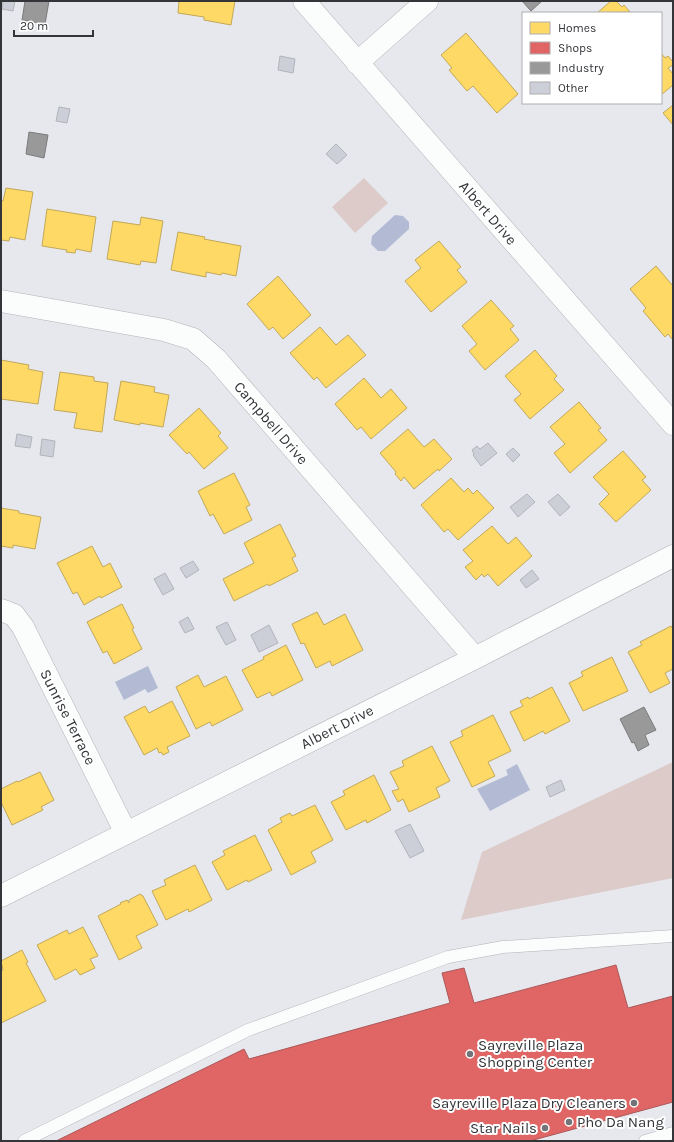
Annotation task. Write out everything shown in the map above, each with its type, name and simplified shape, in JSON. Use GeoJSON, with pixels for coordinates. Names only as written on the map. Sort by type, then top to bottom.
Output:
{"type":"FeatureCollection","features":[{"type":"Feature","properties":{"kind":"street","name":"Albert Drive"},"geometry":{"type":"LineString","coordinates":[[304,1],[673,424]]}},
{"type":"Feature","properties":{"kind":"street"},"geometry":{"type":"LineString","coordinates":[[357,63],[427,1]]}},
{"type":"Feature","properties":{"kind":"street","name":"Campbell Drive"},"geometry":{"type":"LineString","coordinates":[[1,301],[164,330],[193,339],[216,360],[476,658]]}},
{"type":"Feature","properties":{"kind":"street","name":"Albert Drive"},"geometry":{"type":"LineString","coordinates":[[1,896],[476,658],[673,556]]}},
{"type":"Feature","properties":{"kind":"street","name":"Sunrise Terrace"},"geometry":{"type":"LineString","coordinates":[[1,610],[14,616],[23,628],[126,833]]}},
{"type":"Feature","properties":{"kind":"lane"},"geometry":{"type":"LineString","coordinates":[[24,1141],[248,1030],[448,957],[503,947],[673,936]]}},
{"type":"Feature","properties":{"kind":"lane"},"geometry":{"type":"LineString","coordinates":[[645,1141],[673,1133]]}},
{"type":"Feature","properties":{"kind":"shaded area"},"geometry":{"type":"Polygon","coordinates":[[[364,178],[388,203],[355,233],[332,207],[364,178]]]}},
{"type":"Feature","properties":{"kind":"shaded area"},"geometry":{"type":"Polygon","coordinates":[[[673,762],[673,878],[461,920],[482,852],[673,762]]]}},
{"type":"Feature","properties":{"kind":"water"},"geometry":{"type":"Polygon","coordinates":[[[395,215],[403,216],[409,222],[409,229],[385,251],[378,251],[371,244],[372,236],[395,215]]]}},
{"type":"Feature","properties":{"kind":"water"},"geometry":{"type":"Polygon","coordinates":[[[148,666],[158,688],[148,693],[145,689],[124,700],[115,682],[148,666]]]}},
{"type":"Feature","properties":{"kind":"water"},"geometry":{"type":"Polygon","coordinates":[[[517,764],[530,790],[490,811],[477,789],[508,775],[506,770],[517,764]]]}},
{"type":"Feature","properties":{"kind":"building: Homes"},"geometry":{"type":"Polygon","coordinates":[[[179,1],[235,1],[231,25],[204,20],[204,17],[178,13],[179,1]]]}},
{"type":"Feature","properties":{"kind":"building: Homes"},"geometry":{"type":"Polygon","coordinates":[[[611,1],[616,1],[622,7],[624,5],[630,12],[598,12],[611,1]]]}},
{"type":"Feature","properties":{"kind":"building: Homes"},"geometry":{"type":"Polygon","coordinates":[[[466,33],[518,94],[497,113],[473,86],[467,91],[449,70],[452,68],[441,55],[466,33]]]}},
{"type":"Feature","properties":{"kind":"building: Homes"},"geometry":{"type":"Polygon","coordinates":[[[662,54],[665,58],[668,56],[673,62],[673,65],[668,68],[673,74],[673,85],[662,94],[662,54]]]}},
{"type":"Feature","properties":{"kind":"building: Homes"},"geometry":{"type":"Polygon","coordinates":[[[673,105],[673,125],[663,113],[673,105]]]}},
{"type":"Feature","properties":{"kind":"building: Homes"},"geometry":{"type":"Polygon","coordinates":[[[6,188],[33,192],[25,240],[10,237],[9,241],[1,240],[1,201],[3,201],[6,188]]]}},
{"type":"Feature","properties":{"kind":"building: Homes"},"geometry":{"type":"Polygon","coordinates":[[[47,209],[96,217],[91,252],[76,249],[75,253],[66,252],[67,250],[42,246],[47,209]]]}},
{"type":"Feature","properties":{"kind":"building: Homes"},"geometry":{"type":"Polygon","coordinates":[[[141,217],[163,221],[156,263],[141,261],[140,265],[107,259],[113,221],[140,225],[141,217]]]}},
{"type":"Feature","properties":{"kind":"building: Homes"},"geometry":{"type":"Polygon","coordinates":[[[178,232],[241,246],[236,276],[206,272],[206,277],[171,270],[178,232]]]}},
{"type":"Feature","properties":{"kind":"building: Homes"},"geometry":{"type":"Polygon","coordinates":[[[439,241],[461,267],[457,270],[467,282],[431,312],[405,281],[421,268],[415,260],[439,241]]]}},
{"type":"Feature","properties":{"kind":"building: Homes"},"geometry":{"type":"Polygon","coordinates":[[[656,266],[673,286],[673,340],[668,334],[665,337],[643,311],[646,308],[630,289],[656,266]]]}},
{"type":"Feature","properties":{"kind":"building: Homes"},"geometry":{"type":"Polygon","coordinates":[[[278,276],[311,315],[283,339],[273,327],[269,330],[247,304],[278,276]]]}},
{"type":"Feature","properties":{"kind":"building: Homes"},"geometry":{"type":"Polygon","coordinates":[[[491,300],[514,326],[510,329],[519,340],[485,370],[469,351],[477,344],[462,326],[491,300]]]}},
{"type":"Feature","properties":{"kind":"building: Homes"},"geometry":{"type":"Polygon","coordinates":[[[320,327],[336,345],[348,335],[366,355],[326,388],[317,377],[314,380],[290,353],[320,327]]]}},
{"type":"Feature","properties":{"kind":"building: Homes"},"geometry":{"type":"Polygon","coordinates":[[[535,350],[557,376],[554,379],[564,390],[530,419],[514,400],[521,394],[505,376],[535,350]]]}},
{"type":"Feature","properties":{"kind":"building: Homes"},"geometry":{"type":"Polygon","coordinates":[[[1,360],[29,365],[28,369],[43,372],[38,404],[1,399],[1,360]]]}},
{"type":"Feature","properties":{"kind":"building: Homes"},"geometry":{"type":"Polygon","coordinates":[[[60,372],[94,377],[94,381],[108,383],[102,432],[74,428],[77,413],[54,410],[60,372]]]}},
{"type":"Feature","properties":{"kind":"building: Homes"},"geometry":{"type":"Polygon","coordinates":[[[364,378],[381,398],[391,389],[407,408],[371,439],[361,427],[357,430],[335,404],[364,378]]]}},
{"type":"Feature","properties":{"kind":"building: Homes"},"geometry":{"type":"Polygon","coordinates":[[[121,381],[155,387],[154,392],[169,395],[163,427],[140,423],[140,425],[114,420],[121,381]]]}},
{"type":"Feature","properties":{"kind":"building: Homes"},"geometry":{"type":"Polygon","coordinates":[[[579,402],[601,428],[598,430],[607,440],[570,473],[554,453],[565,444],[550,427],[579,402]]]}},
{"type":"Feature","properties":{"kind":"building: Homes"},"geometry":{"type":"Polygon","coordinates":[[[199,408],[221,433],[218,436],[228,448],[204,469],[189,452],[187,454],[169,435],[199,408]]]}},
{"type":"Feature","properties":{"kind":"building: Homes"},"geometry":{"type":"Polygon","coordinates":[[[408,429],[424,447],[434,439],[452,459],[439,471],[438,469],[414,489],[404,477],[401,481],[395,474],[396,472],[380,453],[408,429]]]}},
{"type":"Feature","properties":{"kind":"building: Homes"},"geometry":{"type":"Polygon","coordinates":[[[623,451],[646,477],[642,480],[651,490],[616,522],[599,504],[609,494],[593,477],[623,451]]]}},
{"type":"Feature","properties":{"kind":"building: Homes"},"geometry":{"type":"Polygon","coordinates":[[[234,473],[250,505],[246,507],[252,520],[224,534],[213,514],[210,516],[198,491],[234,473]]]}},
{"type":"Feature","properties":{"kind":"building: Homes"},"geometry":{"type":"Polygon","coordinates":[[[451,478],[464,492],[468,488],[473,494],[477,490],[494,508],[458,540],[448,529],[444,532],[421,505],[451,478]]]}},
{"type":"Feature","properties":{"kind":"building: Homes"},"geometry":{"type":"Polygon","coordinates":[[[1,508],[41,517],[35,549],[13,545],[13,548],[1,546],[1,508]]]}},
{"type":"Feature","properties":{"kind":"building: Homes"},"geometry":{"type":"Polygon","coordinates":[[[280,524],[296,556],[292,558],[298,571],[269,586],[268,584],[234,601],[223,579],[254,563],[244,543],[280,524]]]}},
{"type":"Feature","properties":{"kind":"building: Homes"},"geometry":{"type":"Polygon","coordinates":[[[492,526],[508,544],[516,537],[532,556],[498,586],[488,574],[484,577],[482,574],[476,580],[465,567],[473,561],[463,550],[492,526]]]}},
{"type":"Feature","properties":{"kind":"building: Homes"},"geometry":{"type":"Polygon","coordinates":[[[92,546],[103,567],[110,563],[122,587],[101,598],[100,596],[84,605],[77,592],[73,594],[57,563],[92,546]]]}},
{"type":"Feature","properties":{"kind":"building: Homes"},"geometry":{"type":"Polygon","coordinates":[[[122,604],[134,628],[132,629],[142,649],[114,664],[107,651],[103,653],[87,622],[122,604]]]}},
{"type":"Feature","properties":{"kind":"building: Homes"},"geometry":{"type":"Polygon","coordinates":[[[317,612],[324,625],[345,614],[363,650],[332,666],[330,661],[316,668],[304,643],[301,644],[292,624],[317,612]]]}},
{"type":"Feature","properties":{"kind":"building: Homes"},"geometry":{"type":"Polygon","coordinates":[[[671,626],[673,629],[673,669],[665,673],[670,683],[650,693],[628,652],[642,645],[640,642],[671,626]]]}},
{"type":"Feature","properties":{"kind":"building: Homes"},"geometry":{"type":"Polygon","coordinates":[[[286,645],[303,680],[272,696],[270,692],[257,698],[242,670],[264,659],[263,657],[286,645]]]}},
{"type":"Feature","properties":{"kind":"building: Homes"},"geometry":{"type":"Polygon","coordinates":[[[612,657],[628,691],[583,711],[569,683],[583,676],[581,672],[612,657]]]}},
{"type":"Feature","properties":{"kind":"building: Homes"},"geometry":{"type":"Polygon","coordinates":[[[198,675],[204,687],[226,676],[243,710],[212,726],[210,722],[196,729],[176,687],[198,675]]]}},
{"type":"Feature","properties":{"kind":"building: Homes"},"geometry":{"type":"Polygon","coordinates":[[[552,687],[570,721],[545,734],[543,731],[524,741],[510,712],[523,706],[520,701],[528,697],[529,699],[552,687]]]}},
{"type":"Feature","properties":{"kind":"building: Homes"},"geometry":{"type":"Polygon","coordinates":[[[172,701],[190,736],[167,747],[169,752],[163,755],[161,752],[159,753],[157,748],[144,755],[124,717],[145,706],[149,713],[172,701]]]}},
{"type":"Feature","properties":{"kind":"building: Homes"},"geometry":{"type":"Polygon","coordinates":[[[493,715],[511,751],[488,762],[495,776],[472,787],[450,742],[463,736],[461,731],[493,715]]]}},
{"type":"Feature","properties":{"kind":"building: Homes"},"geometry":{"type":"Polygon","coordinates":[[[432,746],[450,781],[436,788],[440,797],[409,812],[403,799],[398,802],[392,791],[399,789],[390,772],[404,766],[402,761],[432,746]]]}},
{"type":"Feature","properties":{"kind":"building: Homes"},"geometry":{"type":"Polygon","coordinates":[[[40,772],[54,800],[41,807],[43,810],[12,825],[1,802],[1,789],[40,772]]]}},
{"type":"Feature","properties":{"kind":"building: Homes"},"geometry":{"type":"Polygon","coordinates":[[[374,775],[391,810],[367,823],[366,820],[346,830],[331,802],[345,795],[343,791],[374,775]]]}},
{"type":"Feature","properties":{"kind":"building: Homes"},"geometry":{"type":"Polygon","coordinates":[[[315,805],[333,840],[311,852],[316,862],[291,875],[268,830],[282,822],[280,818],[290,813],[292,816],[315,805]]]}},
{"type":"Feature","properties":{"kind":"building: Homes"},"geometry":{"type":"Polygon","coordinates":[[[255,835],[272,870],[248,882],[247,880],[227,890],[212,862],[225,855],[223,851],[255,835]]]}},
{"type":"Feature","properties":{"kind":"building: Homes"},"geometry":{"type":"Polygon","coordinates":[[[195,865],[212,900],[189,912],[188,909],[166,920],[152,891],[166,885],[164,880],[195,865]]]}},
{"type":"Feature","properties":{"kind":"building: Homes"},"geometry":{"type":"Polygon","coordinates":[[[140,894],[143,896],[158,925],[136,936],[142,948],[119,960],[98,916],[127,900],[129,903],[129,900],[140,894]]]}},
{"type":"Feature","properties":{"kind":"building: Homes"},"geometry":{"type":"Polygon","coordinates":[[[83,927],[98,956],[90,959],[95,968],[80,975],[76,969],[55,980],[37,945],[67,930],[69,934],[83,927]]]}},
{"type":"Feature","properties":{"kind":"building: Homes"},"geometry":{"type":"Polygon","coordinates":[[[22,950],[28,962],[26,963],[46,1001],[1,1023],[1,971],[3,970],[1,961],[22,950]]]}},
{"type":"Feature","properties":{"kind":"building: Shops","name":"Sayreville Plaza Shopping Center"},"geometry":{"type":"Polygon","coordinates":[[[616,965],[628,1008],[673,996],[673,1102],[530,1141],[56,1141],[244,1049],[249,1059],[450,1003],[442,973],[464,968],[474,1003],[616,965]]]}},
{"type":"Feature","properties":{"kind":"building: Industry"},"geometry":{"type":"Polygon","coordinates":[[[25,1],[49,1],[45,24],[22,20],[25,1]]]}},
{"type":"Feature","properties":{"kind":"building: Industry"},"geometry":{"type":"Polygon","coordinates":[[[522,1],[542,1],[531,11],[522,1]]]}},
{"type":"Feature","properties":{"kind":"building: Industry"},"geometry":{"type":"Polygon","coordinates":[[[29,132],[48,135],[44,158],[26,154],[29,132]]]}},
{"type":"Feature","properties":{"kind":"building: Industry"},"geometry":{"type":"Polygon","coordinates":[[[644,707],[656,730],[645,735],[649,745],[638,751],[634,742],[632,743],[620,719],[644,707]]]}},
{"type":"Feature","properties":{"kind":"building: Other"},"geometry":{"type":"Polygon","coordinates":[[[3,1],[15,1],[13,11],[2,9],[3,1]]]}},
{"type":"Feature","properties":{"kind":"building: Other"},"geometry":{"type":"Polygon","coordinates":[[[280,56],[295,59],[293,73],[278,70],[280,56]]]}},
{"type":"Feature","properties":{"kind":"building: Other"},"geometry":{"type":"Polygon","coordinates":[[[59,107],[70,109],[67,123],[56,121],[59,107]]]}},
{"type":"Feature","properties":{"kind":"building: Other"},"geometry":{"type":"Polygon","coordinates":[[[336,144],[347,155],[337,164],[326,154],[336,144]]]}},
{"type":"Feature","properties":{"kind":"building: Other"},"geometry":{"type":"Polygon","coordinates":[[[17,434],[32,437],[30,448],[15,446],[17,434]]]}},
{"type":"Feature","properties":{"kind":"building: Other"},"geometry":{"type":"Polygon","coordinates":[[[42,439],[55,441],[53,457],[40,455],[42,439]]]}},
{"type":"Feature","properties":{"kind":"building: Other"},"geometry":{"type":"Polygon","coordinates":[[[488,443],[497,453],[481,466],[473,455],[472,450],[477,446],[480,449],[488,443]]]}},
{"type":"Feature","properties":{"kind":"building: Other"},"geometry":{"type":"Polygon","coordinates":[[[513,448],[520,455],[513,462],[506,454],[513,448]]]}},
{"type":"Feature","properties":{"kind":"building: Other"},"geometry":{"type":"Polygon","coordinates":[[[527,494],[535,502],[518,517],[510,507],[527,494]]]}},
{"type":"Feature","properties":{"kind":"building: Other"},"geometry":{"type":"Polygon","coordinates":[[[558,494],[570,507],[560,516],[548,502],[558,494]]]}},
{"type":"Feature","properties":{"kind":"building: Other"},"geometry":{"type":"Polygon","coordinates":[[[193,561],[199,570],[186,578],[180,568],[193,561]]]}},
{"type":"Feature","properties":{"kind":"building: Other"},"geometry":{"type":"Polygon","coordinates":[[[532,570],[539,579],[526,588],[520,580],[532,570]]]}},
{"type":"Feature","properties":{"kind":"building: Other"},"geometry":{"type":"Polygon","coordinates":[[[165,573],[174,589],[163,595],[154,579],[165,573]]]}},
{"type":"Feature","properties":{"kind":"building: Other"},"geometry":{"type":"Polygon","coordinates":[[[188,617],[194,629],[185,633],[179,622],[188,617]]]}},
{"type":"Feature","properties":{"kind":"building: Other"},"geometry":{"type":"Polygon","coordinates":[[[227,622],[236,640],[226,645],[216,627],[227,622]]]}},
{"type":"Feature","properties":{"kind":"building: Other"},"geometry":{"type":"Polygon","coordinates":[[[269,625],[278,643],[259,652],[251,635],[269,625]]]}},
{"type":"Feature","properties":{"kind":"building: Other"},"geometry":{"type":"Polygon","coordinates":[[[561,780],[565,790],[550,797],[546,787],[561,780]]]}},
{"type":"Feature","properties":{"kind":"building: Other"},"geometry":{"type":"Polygon","coordinates":[[[410,824],[424,851],[410,858],[395,831],[410,824]]]}},
{"type":"Feature","properties":{"kind":"place","name":"Sayreville Plaza Shopping Center"},"geometry":{"type":"Point","coordinates":[470,1054]}},
{"type":"Feature","properties":{"kind":"place","name":"Sayreville Plaza Dry Cleaners"},"geometry":{"type":"Point","coordinates":[634,1103]}},
{"type":"Feature","properties":{"kind":"place","name":"Pho Da Nang"},"geometry":{"type":"Point","coordinates":[569,1122]}},
{"type":"Feature","properties":{"kind":"place","name":"Star Nails"},"geometry":{"type":"Point","coordinates":[545,1128]}}]}
